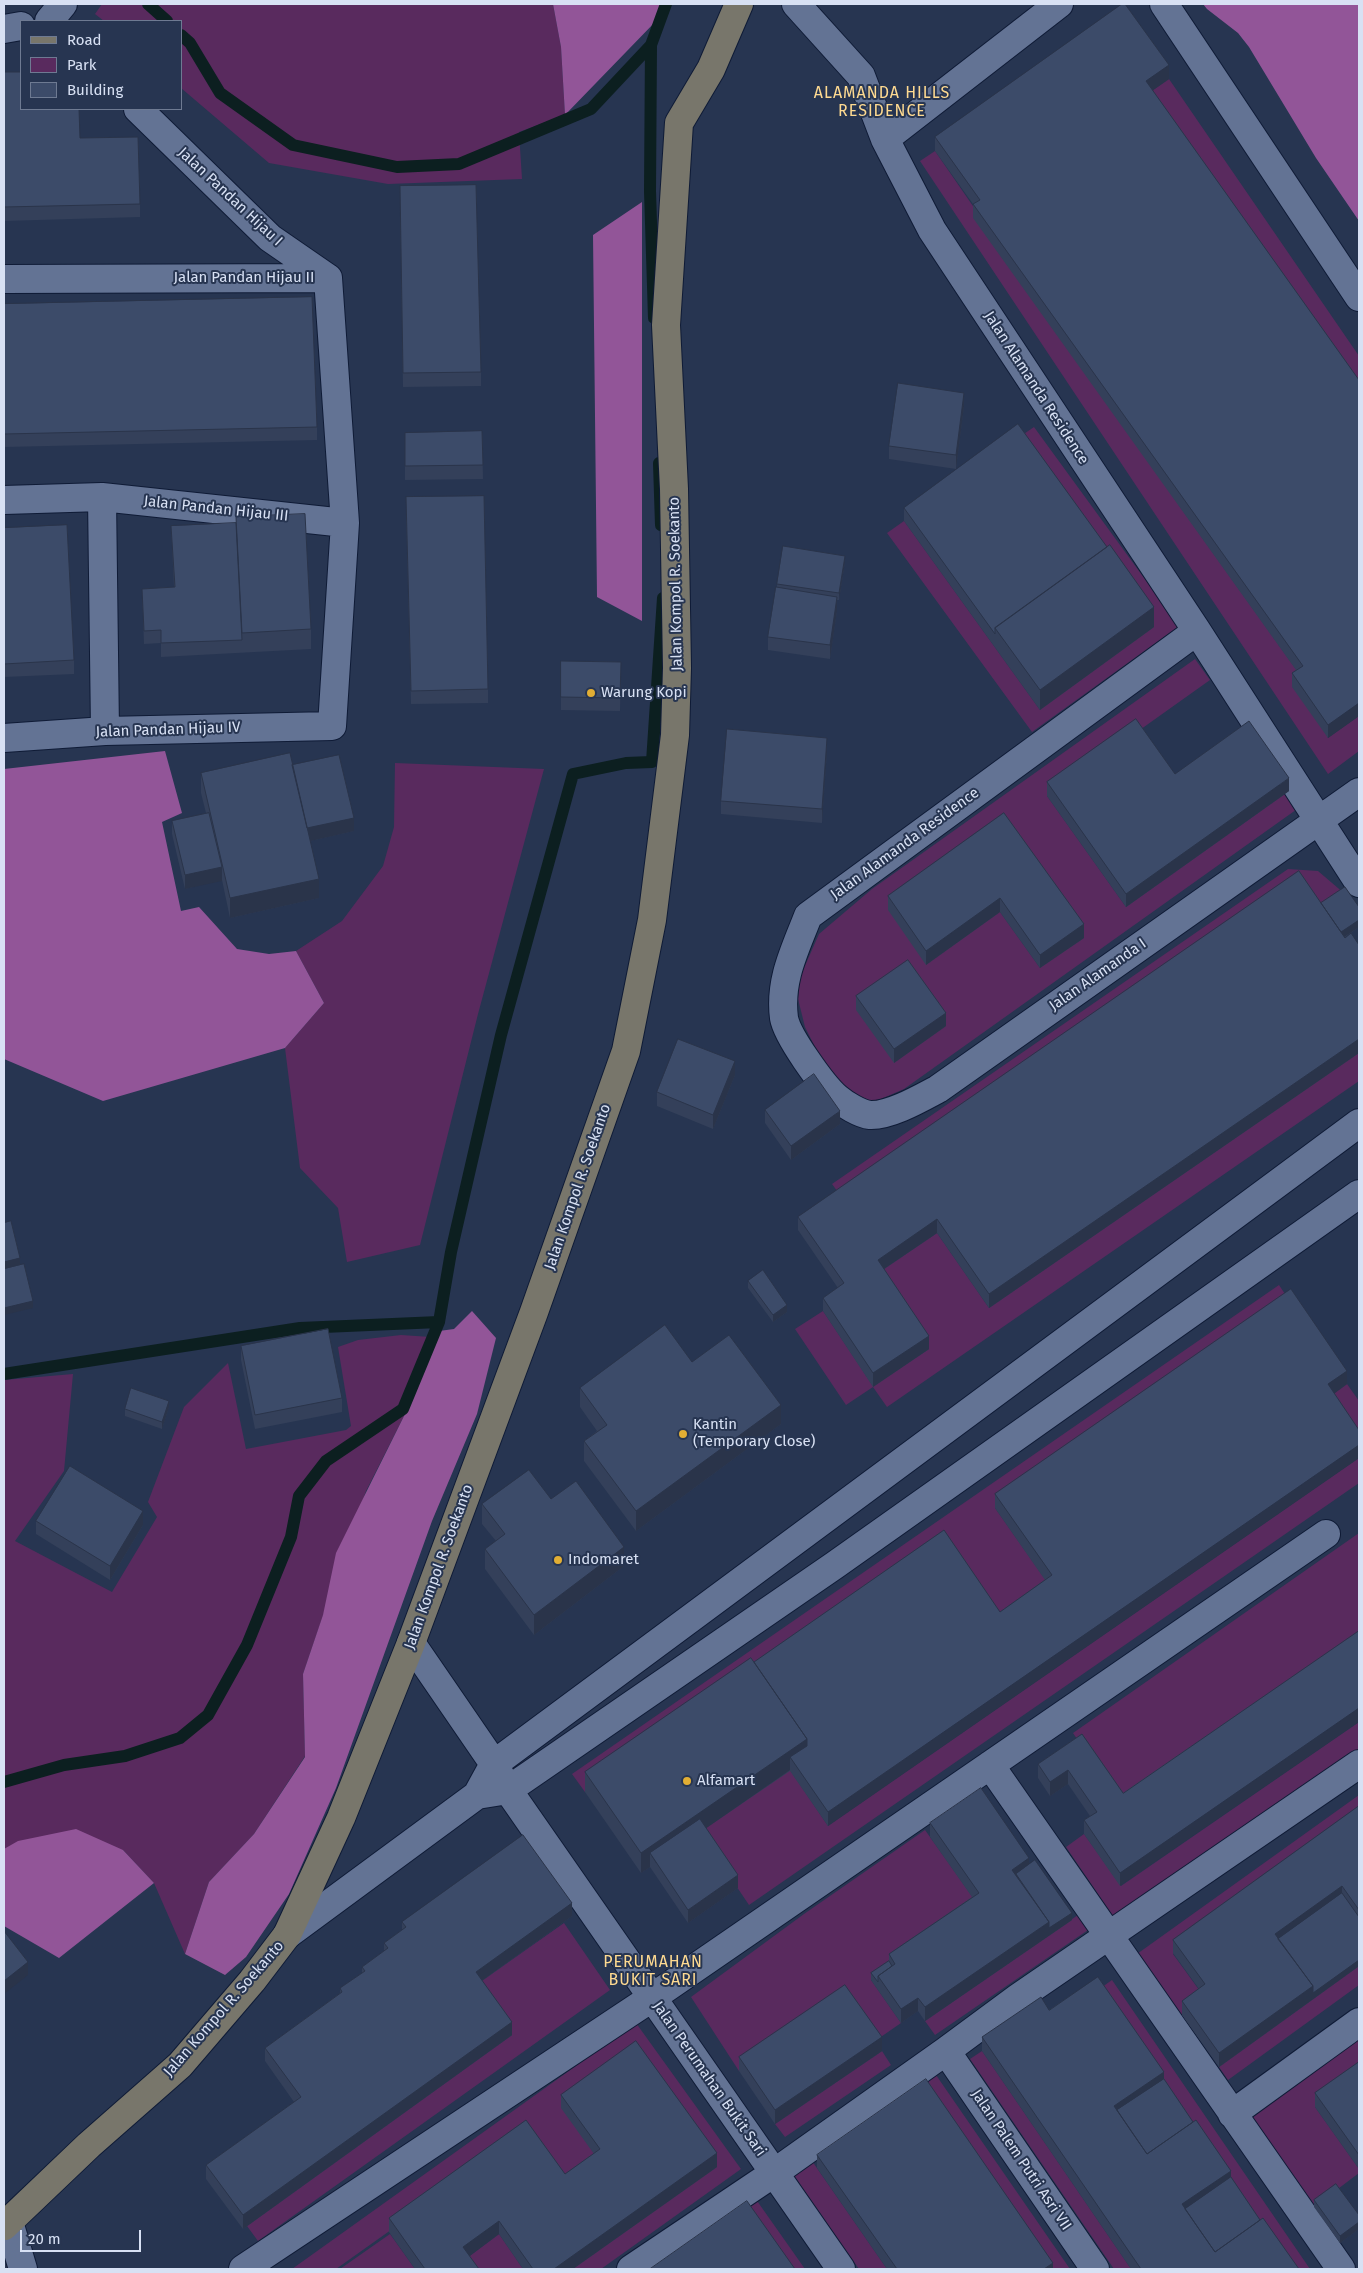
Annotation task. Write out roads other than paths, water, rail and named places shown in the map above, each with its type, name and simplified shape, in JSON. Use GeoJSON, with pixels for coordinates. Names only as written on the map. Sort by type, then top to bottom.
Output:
{"type":"FeatureCollection","features":[{"type":"Feature","properties":{"kind":"main road","name":"Jalan Kompol R. Soekanto"},"geometry":{"type":"LineString","coordinates":[[6,2224],[89,2145],[180,2065],[252,1981],[287,1935],[341,1818],[411,1643],[534,1312],[626,1051],[652,920],[675,735],[677,668],[674,489],[666,325],[679,123],[710,69],[739,4]]}},
{"type":"Feature","properties":{"kind":"street"},"geometry":{"type":"LineString","coordinates":[[50,20],[62,4]]}},
{"type":"Feature","properties":{"kind":"street","name":"Jalan Alamanda Residence"},"geometry":{"type":"LineString","coordinates":[[796,4],[861,76],[885,139],[932,230],[1197,631],[1359,883]]}},
{"type":"Feature","properties":{"kind":"street"},"geometry":{"type":"LineString","coordinates":[[885,139],[1059,4]]}},
{"type":"Feature","properties":{"kind":"street"},"geometry":{"type":"LineString","coordinates":[[1164,4],[1359,297]]}},
{"type":"Feature","properties":{"kind":"street"},"geometry":{"type":"LineString","coordinates":[[4,28],[20,26]]}},
{"type":"Feature","properties":{"kind":"street","name":"Jalan Pandan Hijau I"},"geometry":{"type":"LineString","coordinates":[[139,110],[270,238],[328,278]]}},
{"type":"Feature","properties":{"kind":"street","name":"Jalan Pandan Hijau II"},"geometry":{"type":"LineString","coordinates":[[4,280],[328,278],[345,523]]}},
{"type":"Feature","properties":{"kind":"street"},"geometry":{"type":"LineString","coordinates":[[102,497],[105,731]]}},
{"type":"Feature","properties":{"kind":"street","name":"Jalan Pandan Hijau III"},"geometry":{"type":"LineString","coordinates":[[4,500],[102,497],[345,523]]}},
{"type":"Feature","properties":{"kind":"street","name":"Jalan Pandan Hijau IV"},"geometry":{"type":"LineString","coordinates":[[4,738],[105,731],[332,726],[345,523]]}},
{"type":"Feature","properties":{"kind":"street","name":"Jalan Alamanda Residence"},"geometry":{"type":"LineString","coordinates":[[870,1115],[853,1108],[836,1097],[812,1069],[784,1020],[786,973],[808,916],[1197,631]]}},
{"type":"Feature","properties":{"kind":"street"},"geometry":{"type":"LineString","coordinates":[[1319,820],[1359,792]]}},
{"type":"Feature","properties":{"kind":"street","name":"Jalan Alamanda I"},"geometry":{"type":"LineString","coordinates":[[870,1115],[904,1107],[938,1089],[1319,820]]}},
{"type":"Feature","properties":{"kind":"street"},"geometry":{"type":"LineString","coordinates":[[287,1935],[477,1795],[494,1764],[1359,1123]]}},
{"type":"Feature","properties":{"kind":"street"},"geometry":{"type":"LineString","coordinates":[[477,1795],[508,1790],[835,1565],[1359,1194]]}},
{"type":"Feature","properties":{"kind":"street"},"geometry":{"type":"LineString","coordinates":[[243,2269],[653,1997],[1326,1534]]}},
{"type":"Feature","properties":{"kind":"street","name":"Jalan Perumahan Bukit Sari"},"geometry":{"type":"LineString","coordinates":[[411,1643],[494,1764],[508,1790],[841,2269]]}},
{"type":"Feature","properties":{"kind":"street"},"geometry":{"type":"LineString","coordinates":[[631,2269],[774,2172],[1020,1997],[1110,1937],[1359,1764]]}},
{"type":"Feature","properties":{"kind":"street"},"geometry":{"type":"LineString","coordinates":[[990,1765],[1341,2269]]}},
{"type":"Feature","properties":{"kind":"street"},"geometry":{"type":"LineString","coordinates":[[1232,2114],[1359,2022]]}},
{"type":"Feature","properties":{"kind":"street","name":"Jalan Palem Putri Asri VII"},"geometry":{"type":"LineString","coordinates":[[946,2051],[1095,2269]]}},
{"type":"Feature","properties":{"kind":"street"},"geometry":{"type":"LineString","coordinates":[[6,2224],[23,2269]]}},
{"type":"Feature","properties":{"kind":"street"},"geometry":{"type":"LineString","coordinates":[[1346,2269],[1359,2259]]}},
{"type":"Feature","properties":{"kind":"waterway"},"geometry":{"type":"LineString","coordinates":[[148,4],[166,20]]}},
{"type":"Feature","properties":{"kind":"waterway"},"geometry":{"type":"LineString","coordinates":[[182,36],[190,43],[220,93],[293,145],[397,167],[459,164],[591,109],[651,45],[666,4]]}},
{"type":"Feature","properties":{"kind":"waterway"},"geometry":{"type":"LineString","coordinates":[[651,45],[650,191],[654,318]]}},
{"type":"Feature","properties":{"kind":"waterway"},"geometry":{"type":"LineString","coordinates":[[659,463],[661,525]]}},
{"type":"Feature","properties":{"kind":"waterway"},"geometry":{"type":"LineString","coordinates":[[4,1782],[64,1765],[125,1756],[180,1738],[208,1715],[247,1645],[291,1537],[299,1496],[326,1461],[403,1409],[439,1322],[451,1252],[501,1035],[573,774],[626,763],[652,762],[663,598]]}},
{"type":"Feature","properties":{"kind":"waterway"},"geometry":{"type":"LineString","coordinates":[[4,1374],[300,1328],[439,1322]]}},
{"type":"Feature","properties":{"kind":"place","name":"Warung Kopi"},"geometry":{"type":"Point","coordinates":[591,693]}},
{"type":"Feature","properties":{"kind":"place","name":"Kantin (Temporary Close)"},"geometry":{"type":"Point","coordinates":[683,1434]}},
{"type":"Feature","properties":{"kind":"place","name":"Indomaret"},"geometry":{"type":"Point","coordinates":[558,1560]}},
{"type":"Feature","properties":{"kind":"place","name":"Alfamart"},"geometry":{"type":"Point","coordinates":[687,1781]}},
{"type":"Feature","properties":{"kind":"district","name":"ALAMANDA HILLS RESIDENCE"},"geometry":{"type":"Point","coordinates":[882,103]}},
{"type":"Feature","properties":{"kind":"district","name":"PERUMAHAN BUKIT SARI"},"geometry":{"type":"Point","coordinates":[653,1972]}}]}
